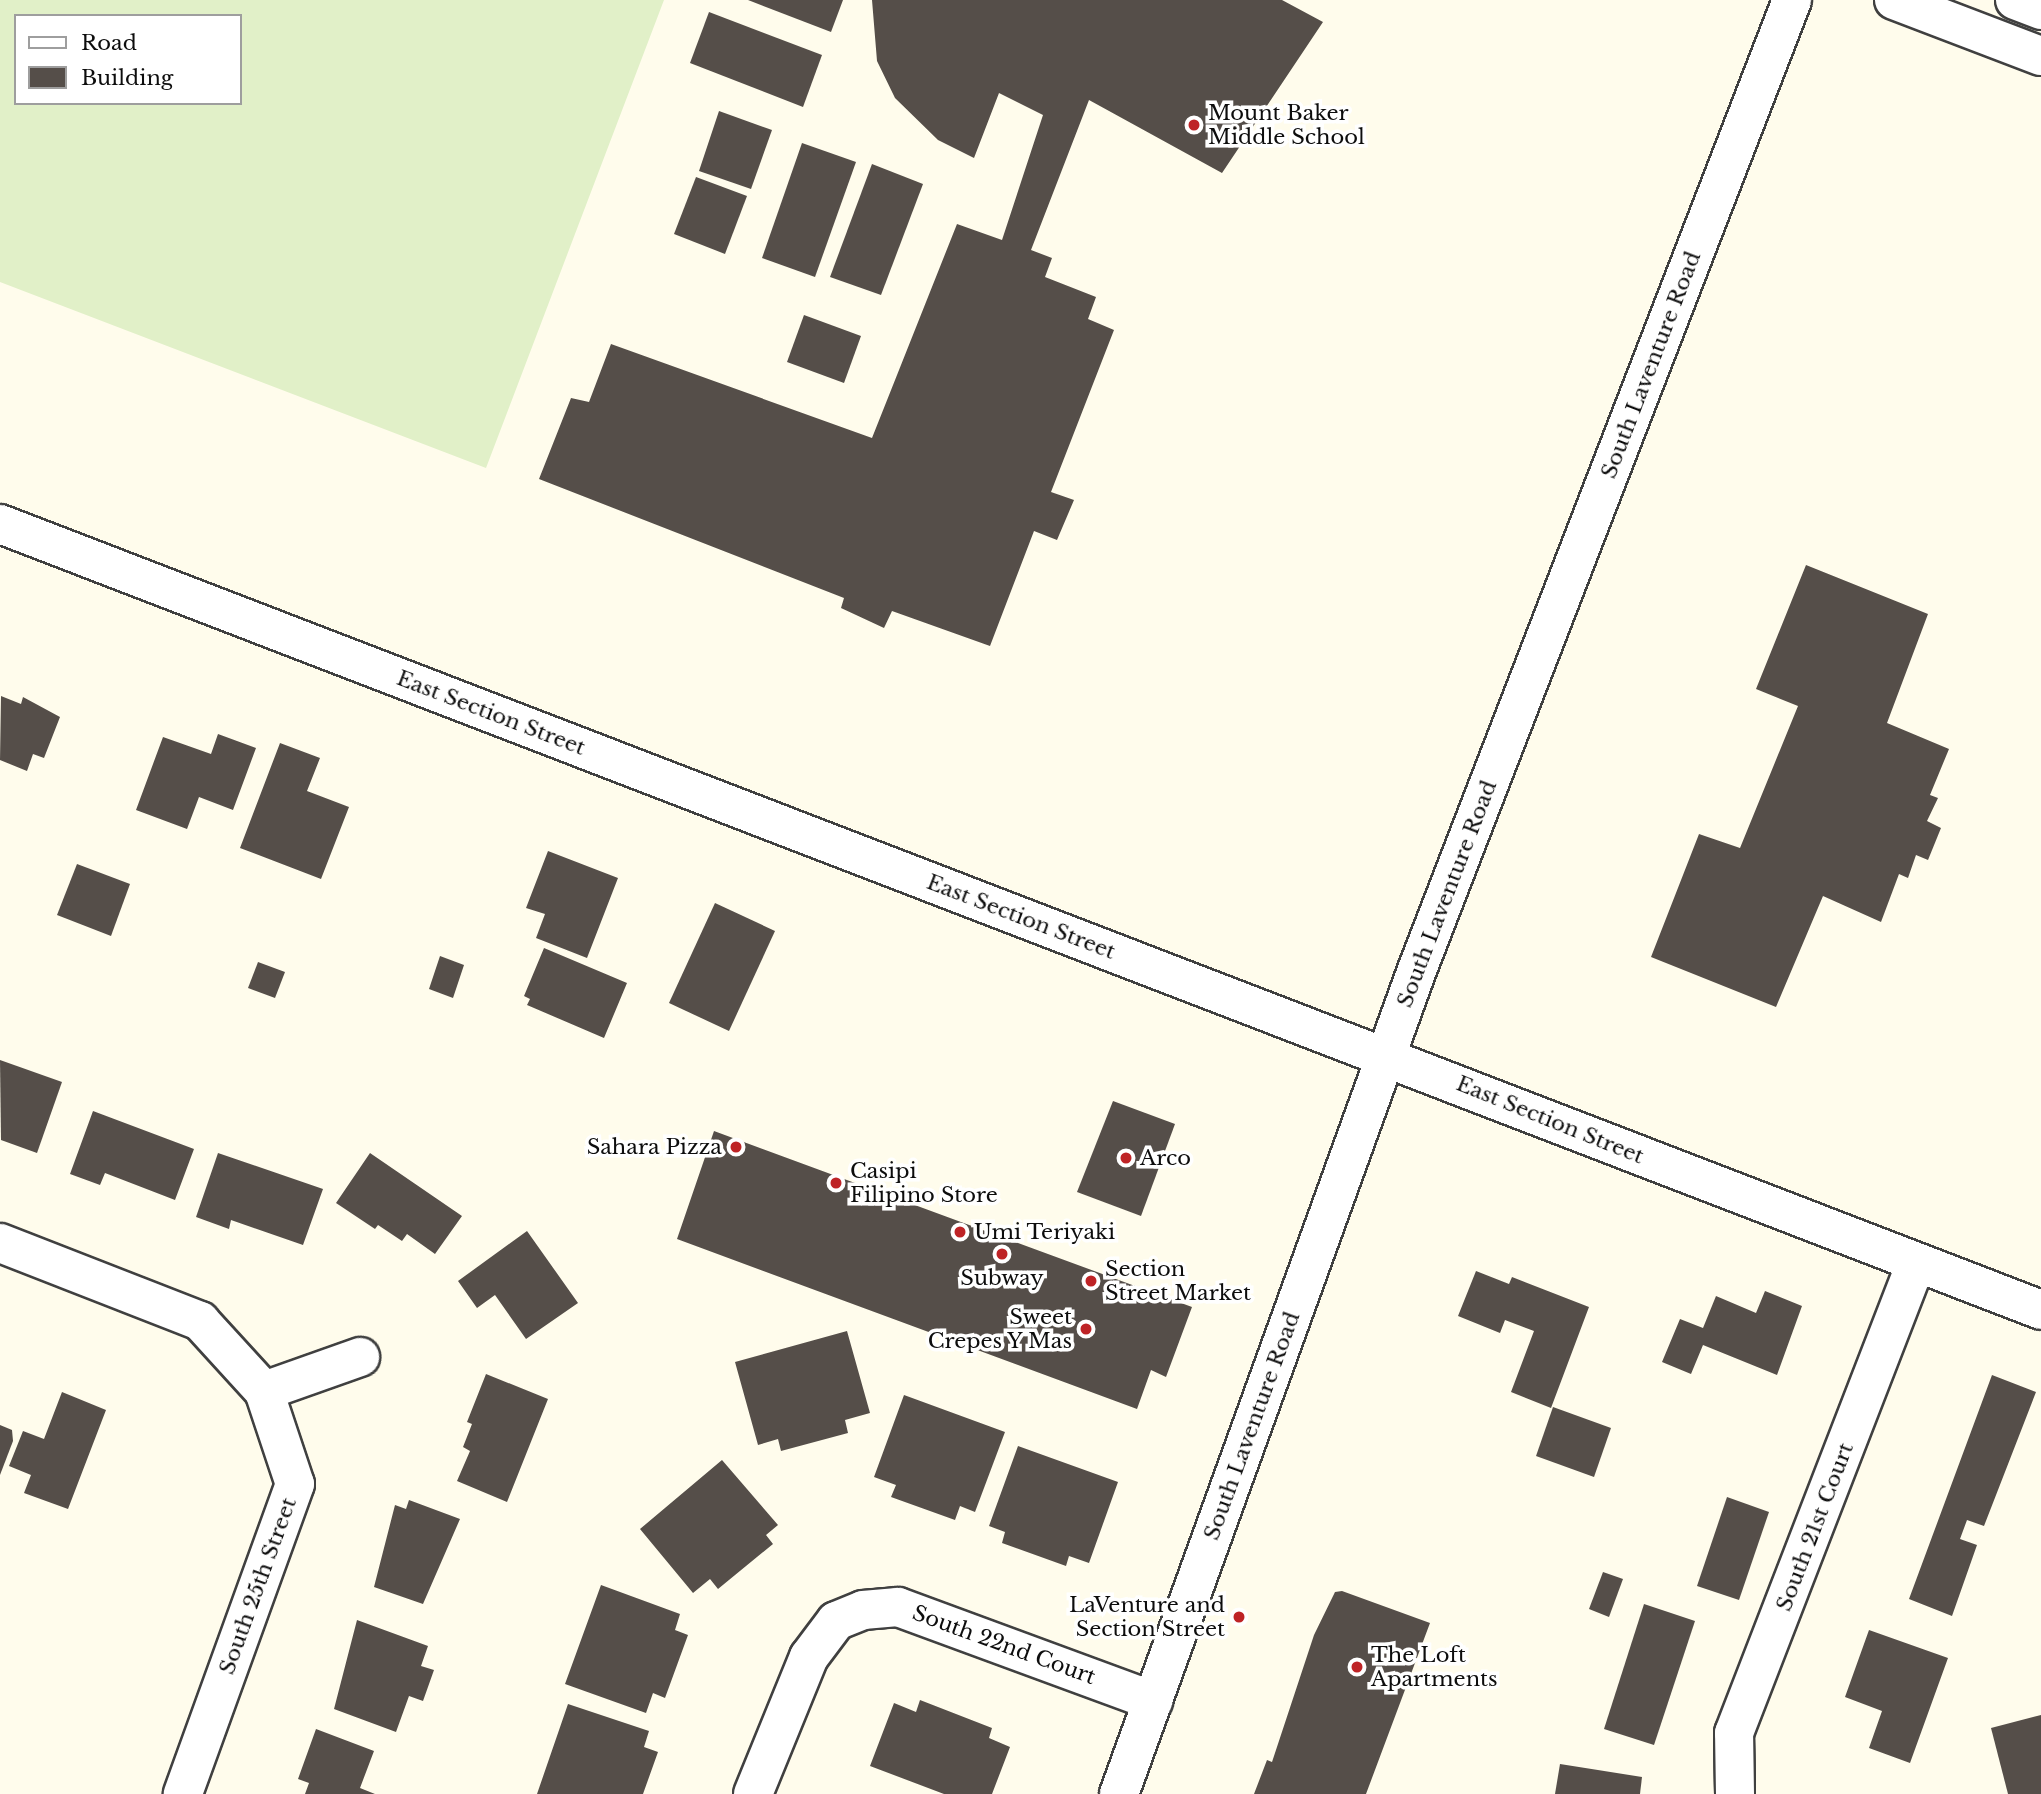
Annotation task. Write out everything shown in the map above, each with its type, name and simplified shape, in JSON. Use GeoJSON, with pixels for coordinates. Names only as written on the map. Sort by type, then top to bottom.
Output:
{"type":"FeatureCollection","features":[{"type":"Feature","properties":{"kind":"street","name":"South Laventure Road"},"geometry":{"type":"LineString","coordinates":[[1119,1794],[1386,1056],[1791,0]]}},
{"type":"Feature","properties":{"kind":"street"},"geometry":{"type":"LineString","coordinates":[[1894,0],[2041,56]]}},
{"type":"Feature","properties":{"kind":"street"},"geometry":{"type":"LineString","coordinates":[[2015,0],[2041,10]]}},
{"type":"Feature","properties":{"kind":"street","name":"East Section Street"},"geometry":{"type":"LineString","coordinates":[[0,524],[2041,1310]]}},
{"type":"Feature","properties":{"kind":"street","name":"South 25th Street"},"geometry":{"type":"LineString","coordinates":[[0,1242],[200,1321],[264,1391],[295,1484],[183,1794]]}},
{"type":"Feature","properties":{"kind":"street","name":"South 21st Court"},"geometry":{"type":"LineString","coordinates":[[1735,1794],[1734,1733],[1916,1263]]}},
{"type":"Feature","properties":{"kind":"street"},"geometry":{"type":"LineString","coordinates":[[264,1391],[360,1357]]}},
{"type":"Feature","properties":{"kind":"street","name":"South 22nd Court"},"geometry":{"type":"LineString","coordinates":[[753,1794],[809,1657],[836,1622],[863,1610],[898,1606],[1153,1701]]}},
{"type":"Feature","properties":{"kind":"green space"},"geometry":{"type":"Polygon","coordinates":[[[0,0],[664,0],[486,468],[0,282],[0,0]]]}},
{"type":"Feature","properties":{"kind":"building"},"geometry":{"type":"Polygon","coordinates":[[[748,0],[843,0],[831,32],[748,0]]]}},
{"type":"Feature","properties":{"kind":"building"},"geometry":{"type":"Polygon","coordinates":[[[872,0],[1282,0],[1323,22],[1222,173],[1089,100],[1031,250],[1052,258],[1045,277],[1096,297],[1088,319],[1114,330],[1051,492],[1074,500],[1057,540],[1034,531],[990,646],[892,611],[884,628],[841,608],[844,598],[539,479],[571,398],[589,402],[611,344],[872,438],[957,224],[1002,240],[1043,115],[999,93],[974,158],[938,140],[895,98],[877,61],[872,0]]]}},
{"type":"Feature","properties":{"kind":"building"},"geometry":{"type":"Polygon","coordinates":[[[709,12],[822,55],[803,107],[690,63],[709,12]]]}},
{"type":"Feature","properties":{"kind":"building"},"geometry":{"type":"Polygon","coordinates":[[[719,111],[772,130],[751,189],[699,171],[719,111]]]}},
{"type":"Feature","properties":{"kind":"building"},"geometry":{"type":"Polygon","coordinates":[[[802,143],[856,162],[815,277],[762,258],[802,143]]]}},
{"type":"Feature","properties":{"kind":"building"},"geometry":{"type":"Polygon","coordinates":[[[872,164],[923,184],[881,295],[830,277],[872,164]]]}},
{"type":"Feature","properties":{"kind":"building"},"geometry":{"type":"Polygon","coordinates":[[[696,177],[747,196],[725,254],[674,234],[696,177]]]}},
{"type":"Feature","properties":{"kind":"building"},"geometry":{"type":"Polygon","coordinates":[[[804,315],[861,336],[844,383],[787,362],[804,315]]]}},
{"type":"Feature","properties":{"kind":"building"},"geometry":{"type":"Polygon","coordinates":[[[1806,565],[1928,614],[1887,723],[1949,749],[1930,795],[1938,798],[1927,821],[1941,828],[1928,860],[1916,855],[1908,878],[1899,874],[1881,922],[1823,896],[1776,1007],[1651,957],[1699,834],[1740,848],[1798,706],[1756,689],[1806,565]]]}},
{"type":"Feature","properties":{"kind":"building"},"geometry":{"type":"Polygon","coordinates":[[[1,696],[21,704],[23,697],[60,717],[44,758],[33,754],[27,771],[0,760],[1,696]]]}},
{"type":"Feature","properties":{"kind":"building"},"geometry":{"type":"Polygon","coordinates":[[[218,734],[256,748],[233,810],[199,797],[187,829],[136,810],[163,737],[211,754],[218,734]]]}},
{"type":"Feature","properties":{"kind":"building"},"geometry":{"type":"Polygon","coordinates":[[[280,743],[320,758],[307,791],[349,807],[321,879],[240,848],[280,743]]]}},
{"type":"Feature","properties":{"kind":"building"},"geometry":{"type":"Polygon","coordinates":[[[548,851],[618,878],[587,958],[536,938],[545,914],[526,908],[548,851]]]}},
{"type":"Feature","properties":{"kind":"building"},"geometry":{"type":"Polygon","coordinates":[[[77,864],[130,884],[111,936],[57,915],[77,864]]]}},
{"type":"Feature","properties":{"kind":"building"},"geometry":{"type":"Polygon","coordinates":[[[715,903],[775,931],[729,1031],[669,1003],[715,903]]]}},
{"type":"Feature","properties":{"kind":"building"},"geometry":{"type":"Polygon","coordinates":[[[544,948],[627,983],[604,1038],[527,1005],[530,999],[524,996],[544,948]]]}},
{"type":"Feature","properties":{"kind":"building"},"geometry":{"type":"Polygon","coordinates":[[[440,956],[464,965],[453,998],[429,989],[440,956]]]}},
{"type":"Feature","properties":{"kind":"building"},"geometry":{"type":"Polygon","coordinates":[[[258,962],[285,972],[275,998],[248,988],[258,962]]]}},
{"type":"Feature","properties":{"kind":"building"},"geometry":{"type":"Polygon","coordinates":[[[0,1060],[62,1082],[37,1153],[1,1140],[0,1060]]]}},
{"type":"Feature","properties":{"kind":"building","name":"Arco"},"geometry":{"type":"Polygon","coordinates":[[[1113,1101],[1175,1124],[1141,1216],[1077,1192],[1113,1101]]]}},
{"type":"Feature","properties":{"kind":"building"},"geometry":{"type":"Polygon","coordinates":[[[93,1111],[194,1149],[175,1200],[105,1173],[100,1185],[70,1174],[93,1111]]]}},
{"type":"Feature","properties":{"kind":"building"},"geometry":{"type":"Polygon","coordinates":[[[714,1131],[1192,1307],[1166,1377],[1151,1370],[1137,1409],[677,1239],[714,1131]]]}},
{"type":"Feature","properties":{"kind":"building"},"geometry":{"type":"Polygon","coordinates":[[[218,1153],[323,1189],[303,1245],[231,1220],[229,1229],[196,1217],[218,1153]]]}},
{"type":"Feature","properties":{"kind":"building"},"geometry":{"type":"Polygon","coordinates":[[[370,1153],[462,1216],[435,1254],[407,1234],[402,1241],[378,1225],[375,1229],[336,1203],[370,1153]]]}},
{"type":"Feature","properties":{"kind":"building"},"geometry":{"type":"Polygon","coordinates":[[[527,1231],[578,1303],[526,1339],[495,1295],[477,1308],[458,1281],[527,1231]]]}},
{"type":"Feature","properties":{"kind":"building"},"geometry":{"type":"Polygon","coordinates":[[[1476,1271],[1509,1284],[1512,1277],[1589,1307],[1551,1408],[1511,1392],[1534,1331],[1505,1320],[1500,1333],[1458,1316],[1476,1271]]]}},
{"type":"Feature","properties":{"kind":"building"},"geometry":{"type":"Polygon","coordinates":[[[1765,1291],[1802,1306],[1777,1375],[1703,1345],[1691,1374],[1662,1362],[1680,1319],[1703,1328],[1716,1296],[1756,1313],[1765,1291]]]}},
{"type":"Feature","properties":{"kind":"building"},"geometry":{"type":"Polygon","coordinates":[[[847,1331],[870,1413],[845,1420],[848,1433],[781,1451],[778,1439],[758,1445],[735,1362],[847,1331]]]}},
{"type":"Feature","properties":{"kind":"building"},"geometry":{"type":"Polygon","coordinates":[[[486,1374],[548,1399],[507,1502],[457,1481],[470,1451],[463,1447],[472,1424],[467,1422],[486,1374]]]}},
{"type":"Feature","properties":{"kind":"building"},"geometry":{"type":"Polygon","coordinates":[[[1992,1375],[2036,1392],[1984,1526],[1967,1520],[1960,1539],[1977,1545],[1952,1616],[1909,1599],[1992,1375]]]}},
{"type":"Feature","properties":{"kind":"building"},"geometry":{"type":"Polygon","coordinates":[[[62,1392],[106,1410],[68,1509],[24,1493],[31,1475],[9,1466],[23,1431],[44,1439],[62,1392]]]}},
{"type":"Feature","properties":{"kind":"building"},"geometry":{"type":"Polygon","coordinates":[[[904,1395],[1005,1432],[975,1512],[960,1506],[955,1520],[891,1497],[896,1485],[874,1477],[904,1395]]]}},
{"type":"Feature","properties":{"kind":"building"},"geometry":{"type":"Polygon","coordinates":[[[1553,1407],[1611,1428],[1594,1477],[1536,1456],[1553,1407]]]}},
{"type":"Feature","properties":{"kind":"building"},"geometry":{"type":"Polygon","coordinates":[[[0,1425],[12,1430],[13,1441],[0,1475],[0,1425]]]}},
{"type":"Feature","properties":{"kind":"building"},"geometry":{"type":"Polygon","coordinates":[[[1018,1446],[1118,1482],[1089,1563],[1069,1556],[1066,1566],[1002,1543],[1005,1532],[989,1526],[1018,1446]]]}},
{"type":"Feature","properties":{"kind":"building"},"geometry":{"type":"Polygon","coordinates":[[[722,1460],[778,1525],[766,1535],[773,1544],[718,1589],[710,1579],[693,1593],[640,1529],[722,1460]]]}},
{"type":"Feature","properties":{"kind":"building"},"geometry":{"type":"Polygon","coordinates":[[[1727,1497],[1769,1512],[1739,1600],[1697,1586],[1727,1497]]]}},
{"type":"Feature","properties":{"kind":"building"},"geometry":{"type":"Polygon","coordinates":[[[409,1500],[460,1519],[423,1604],[374,1587],[395,1505],[406,1509],[409,1500]]]}},
{"type":"Feature","properties":{"kind":"building"},"geometry":{"type":"Polygon","coordinates":[[[1603,1572],[1623,1579],[1609,1617],[1589,1609],[1603,1572]]]}},
{"type":"Feature","properties":{"kind":"building"},"geometry":{"type":"Polygon","coordinates":[[[601,1585],[680,1614],[675,1630],[688,1635],[665,1698],[653,1693],[646,1713],[565,1684],[601,1585]]]}},
{"type":"Feature","properties":{"kind":"building","name":"The Loft Apartments"},"geometry":{"type":"Polygon","coordinates":[[[1342,1591],[1430,1623],[1366,1794],[1254,1794],[1267,1760],[1272,1762],[1314,1635],[1335,1592],[1342,1591]]]}},
{"type":"Feature","properties":{"kind":"building"},"geometry":{"type":"Polygon","coordinates":[[[1644,1604],[1695,1621],[1654,1745],[1604,1729],[1644,1604]]]}},
{"type":"Feature","properties":{"kind":"building"},"geometry":{"type":"Polygon","coordinates":[[[357,1620],[428,1646],[421,1666],[434,1670],[423,1701],[409,1696],[396,1732],[334,1709],[357,1620]]]}},
{"type":"Feature","properties":{"kind":"building"},"geometry":{"type":"Polygon","coordinates":[[[1869,1630],[1948,1658],[1910,1763],[1869,1748],[1882,1711],[1845,1697],[1869,1630]]]}},
{"type":"Feature","properties":{"kind":"building"},"geometry":{"type":"Polygon","coordinates":[[[920,1700],[992,1728],[989,1738],[1010,1747],[992,1794],[944,1794],[870,1766],[894,1703],[916,1712],[920,1700]]]}},
{"type":"Feature","properties":{"kind":"building"},"geometry":{"type":"Polygon","coordinates":[[[568,1704],[649,1731],[644,1747],[658,1752],[643,1794],[537,1794],[568,1704]]]}},
{"type":"Feature","properties":{"kind":"building"},"geometry":{"type":"Polygon","coordinates":[[[2041,1715],[2041,1794],[2008,1794],[1991,1728],[2041,1715]]]}},
{"type":"Feature","properties":{"kind":"building"},"geometry":{"type":"Polygon","coordinates":[[[316,1729],[374,1751],[360,1788],[375,1794],[305,1794],[309,1783],[298,1779],[316,1729]]]}},
{"type":"Feature","properties":{"kind":"building"},"geometry":{"type":"Polygon","coordinates":[[[1560,1764],[1642,1777],[1640,1794],[1555,1794],[1560,1764]]]}},
{"type":"Feature","properties":{"kind":"place","name":"Mount Baker Middle School"},"geometry":{"type":"Point","coordinates":[1194,125]}},
{"type":"Feature","properties":{"kind":"place","name":"Sahara Pizza"},"geometry":{"type":"Point","coordinates":[736,1147]}},
{"type":"Feature","properties":{"kind":"place","name":"Arco"},"geometry":{"type":"Point","coordinates":[1126,1158]}},
{"type":"Feature","properties":{"kind":"place","name":"Casipi Filipino Store"},"geometry":{"type":"Point","coordinates":[836,1183]}},
{"type":"Feature","properties":{"kind":"place","name":"Umi Teriyaki"},"geometry":{"type":"Point","coordinates":[960,1232]}},
{"type":"Feature","properties":{"kind":"place","name":"Subway"},"geometry":{"type":"Point","coordinates":[1002,1254]}},
{"type":"Feature","properties":{"kind":"place","name":"Section Street Market"},"geometry":{"type":"Point","coordinates":[1091,1281]}},
{"type":"Feature","properties":{"kind":"place","name":"Sweet Crepes Y Mas"},"geometry":{"type":"Point","coordinates":[1086,1329]}},
{"type":"Feature","properties":{"kind":"place","name":"LaVenture and Section Street"},"geometry":{"type":"Point","coordinates":[1239,1617]}},
{"type":"Feature","properties":{"kind":"place","name":"The Loft Apartments"},"geometry":{"type":"Point","coordinates":[1357,1667]}}]}
